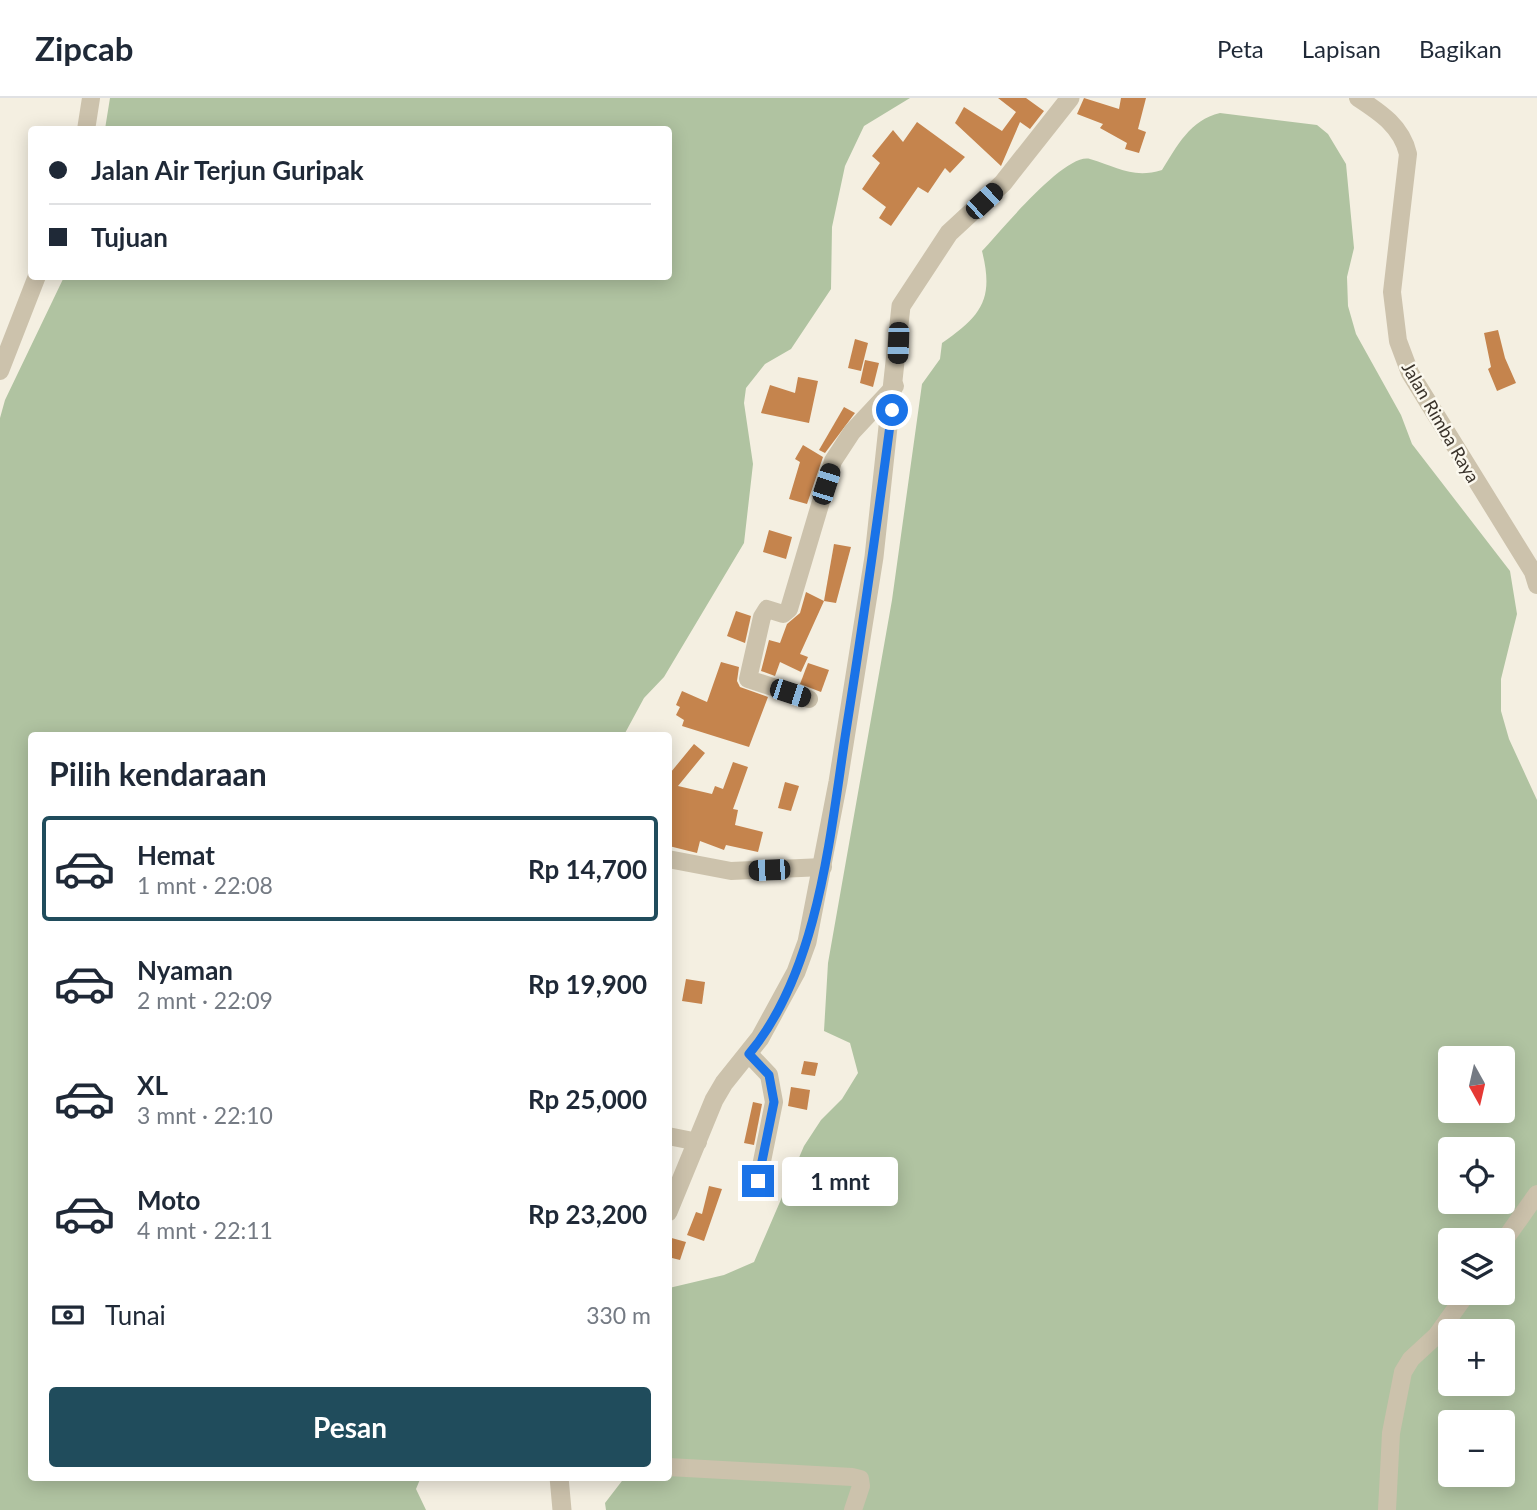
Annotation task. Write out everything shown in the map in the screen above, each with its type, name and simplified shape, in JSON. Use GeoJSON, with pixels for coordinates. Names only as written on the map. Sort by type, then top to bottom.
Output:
{"type":"FeatureCollection","features":[{"type":"Feature","properties":{"kind":"street"},"geometry":{"type":"LineString","coordinates":[[87,126],[91,98]]}},
{"type":"Feature","properties":{"kind":"street"},"geometry":{"type":"LineString","coordinates":[[672,1203],[724,1083],[749,1054],[796,972],[807,942],[823,867],[874,557],[895,386],[898,316],[919,275],[949,233],[1003,183],[1070,98]]}},
{"type":"Feature","properties":{"kind":"street","name":"Jalan Rimba Raya"},"geometry":{"type":"LineString","coordinates":[[1358,98],[1391,121],[1406,142],[1408,154],[1392,292],[1395,325],[1403,357],[1473,479],[1536,576]]}},
{"type":"Feature","properties":{"kind":"street"},"geometry":{"type":"LineString","coordinates":[[0,371],[35,280]]}},
{"type":"Feature","properties":{"kind":"street"},"geometry":{"type":"LineString","coordinates":[[809,699],[748,678],[762,617],[767,609],[783,614],[789,609],[833,461],[852,432],[895,386]]}},
{"type":"Feature","properties":{"kind":"street"},"geometry":{"type":"LineString","coordinates":[[672,860],[731,871],[823,867]]}},
{"type":"Feature","properties":{"kind":"street"},"geometry":{"type":"LineString","coordinates":[[749,1054],[769,1075],[774,1102],[758,1181]]}},
{"type":"Feature","properties":{"kind":"street"},"geometry":{"type":"LineString","coordinates":[[672,1137],[698,1142]]}},
{"type":"Feature","properties":{"kind":"street"},"geometry":{"type":"LineString","coordinates":[[1513,1228],[1537,1194]]}},
{"type":"Feature","properties":{"kind":"street"},"geometry":{"type":"LineString","coordinates":[[1387,1510],[1391,1433],[1403,1372],[1411,1359],[1437,1335],[1458,1305]]}},
{"type":"Feature","properties":{"kind":"street"},"geometry":{"type":"LineString","coordinates":[[672,1467],[852,1477],[860,1479],[861,1486],[853,1510]]}},
{"type":"Feature","properties":{"kind":"street"},"geometry":{"type":"LineString","coordinates":[[559,1481],[562,1510]]}},
{"type":"Feature","properties":{"kind":"green space"},"geometry":{"type":"Polygon","coordinates":[[[110,98],[910,98],[864,126],[845,166],[832,227],[831,289],[791,349],[765,364],[746,388],[744,403],[753,464],[744,543],[664,677],[644,698],[626,732],[28,732],[28,1481],[419,1481],[416,1489],[426,1510],[0,1510],[0,418],[5,400],[63,280],[672,280],[672,126],[105,126],[110,98]]]}},
{"type":"Feature","properties":{"kind":"green space"},"geometry":{"type":"Polygon","coordinates":[[[1220,113],[1317,125],[1328,134],[1346,164],[1354,248],[1347,277],[1348,306],[1356,334],[1401,415],[1412,444],[1510,571],[1517,614],[1501,679],[1501,711],[1509,739],[1537,800],[1537,1510],[606,1510],[605,1503],[622,1481],[672,1481],[672,1287],[724,1275],[754,1262],[804,1146],[821,1120],[842,1099],[858,1073],[850,1043],[824,1031],[828,963],[892,600],[922,384],[940,359],[942,343],[967,324],[982,304],[986,282],[982,251],[1033,195],[1065,168],[1079,160],[1090,159],[1134,173],[1162,170],[1200,121],[1220,113]]]}},
{"type":"Feature","properties":{"kind":"building"},"geometry":{"type":"Polygon","coordinates":[[[998,98],[1026,98],[1044,111],[1030,129],[1020,122],[1001,166],[955,123],[964,107],[1002,131],[1016,112],[998,98]]]}},
{"type":"Feature","properties":{"kind":"building"},"geometry":{"type":"Polygon","coordinates":[[[1084,98],[1119,109],[1121,98],[1146,98],[1138,129],[1146,132],[1139,153],[1125,149],[1127,143],[1100,128],[1103,124],[1077,114],[1084,98]]]}},
{"type":"Feature","properties":{"kind":"building"},"geometry":{"type":"Polygon","coordinates":[[[917,122],[965,157],[950,173],[945,168],[928,193],[918,187],[891,226],[879,218],[886,207],[862,189],[880,163],[872,156],[893,130],[903,142],[917,122]]]}},
{"type":"Feature","properties":{"kind":"building"},"geometry":{"type":"Polygon","coordinates":[[[1498,330],[1505,358],[1516,383],[1497,391],[1488,369],[1491,367],[1484,333],[1498,330]]]}},
{"type":"Feature","properties":{"kind":"building"},"geometry":{"type":"Polygon","coordinates":[[[855,339],[868,343],[861,371],[848,368],[855,339]]]}},
{"type":"Feature","properties":{"kind":"building"},"geometry":{"type":"Polygon","coordinates":[[[865,360],[879,363],[873,387],[860,383],[865,360]]]}},
{"type":"Feature","properties":{"kind":"building"},"geometry":{"type":"Polygon","coordinates":[[[798,377],[818,381],[809,423],[761,413],[770,385],[795,393],[798,377]]]}},
{"type":"Feature","properties":{"kind":"building"},"geometry":{"type":"Polygon","coordinates":[[[844,407],[855,413],[825,453],[819,450],[844,407]]]}},
{"type":"Feature","properties":{"kind":"building"},"geometry":{"type":"Polygon","coordinates":[[[803,445],[823,457],[807,504],[789,499],[800,462],[795,459],[803,445]]]}},
{"type":"Feature","properties":{"kind":"building"},"geometry":{"type":"Polygon","coordinates":[[[769,530],[792,537],[786,559],[763,552],[769,530]]]}},
{"type":"Feature","properties":{"kind":"building"},"geometry":{"type":"Polygon","coordinates":[[[834,544],[851,547],[836,603],[824,601],[834,544]]]}},
{"type":"Feature","properties":{"kind":"building"},"geometry":{"type":"Polygon","coordinates":[[[806,592],[824,601],[800,654],[808,657],[801,672],[780,662],[775,676],[761,671],[769,640],[780,643],[787,624],[800,613],[806,592]]]}},
{"type":"Feature","properties":{"kind":"building"},"geometry":{"type":"Polygon","coordinates":[[[736,611],[751,616],[745,643],[727,636],[736,611]]]}},
{"type":"Feature","properties":{"kind":"building"},"geometry":{"type":"Polygon","coordinates":[[[721,662],[739,667],[737,681],[740,687],[768,697],[749,747],[682,726],[684,720],[676,715],[680,707],[676,705],[682,691],[707,702],[721,662]]]}},
{"type":"Feature","properties":{"kind":"building"},"geometry":{"type":"Polygon","coordinates":[[[808,663],[829,670],[821,692],[800,684],[808,663]]]}},
{"type":"Feature","properties":{"kind":"building"},"geometry":{"type":"Polygon","coordinates":[[[694,744],[705,753],[678,786],[712,794],[715,786],[723,789],[733,762],[748,767],[733,809],[738,810],[735,825],[763,832],[758,852],[726,845],[724,850],[700,841],[697,853],[672,847],[672,771],[694,744]]]}},
{"type":"Feature","properties":{"kind":"building"},"geometry":{"type":"Polygon","coordinates":[[[785,782],[799,786],[791,811],[778,808],[785,782]]]}},
{"type":"Feature","properties":{"kind":"building"},"geometry":{"type":"Polygon","coordinates":[[[686,979],[705,982],[702,1004],[682,1001],[686,979]]]}},
{"type":"Feature","properties":{"kind":"building"},"geometry":{"type":"Polygon","coordinates":[[[804,1061],[818,1063],[815,1076],[801,1074],[804,1061]]]}},
{"type":"Feature","properties":{"kind":"building"},"geometry":{"type":"Polygon","coordinates":[[[791,1087],[810,1090],[807,1110],[788,1106],[791,1087]]]}},
{"type":"Feature","properties":{"kind":"building"},"geometry":{"type":"Polygon","coordinates":[[[753,1102],[762,1104],[754,1145],[744,1143],[753,1102]]]}},
{"type":"Feature","properties":{"kind":"building"},"geometry":{"type":"Polygon","coordinates":[[[709,1186],[722,1189],[704,1241],[687,1235],[696,1212],[702,1214],[709,1186]]]}},
{"type":"Feature","properties":{"kind":"building"},"geometry":{"type":"Polygon","coordinates":[[[672,1238],[686,1242],[680,1260],[672,1258],[672,1238]]]}},
{"type":"Feature","properties":{"kind":"route"},"geometry":{"type":"LineString","coordinates":[[758,1181],[774,1102],[769,1075],[749,1054],[777,1009],[796,972],[807,942],[823,867],[874,557],[892,410]]}}]}
